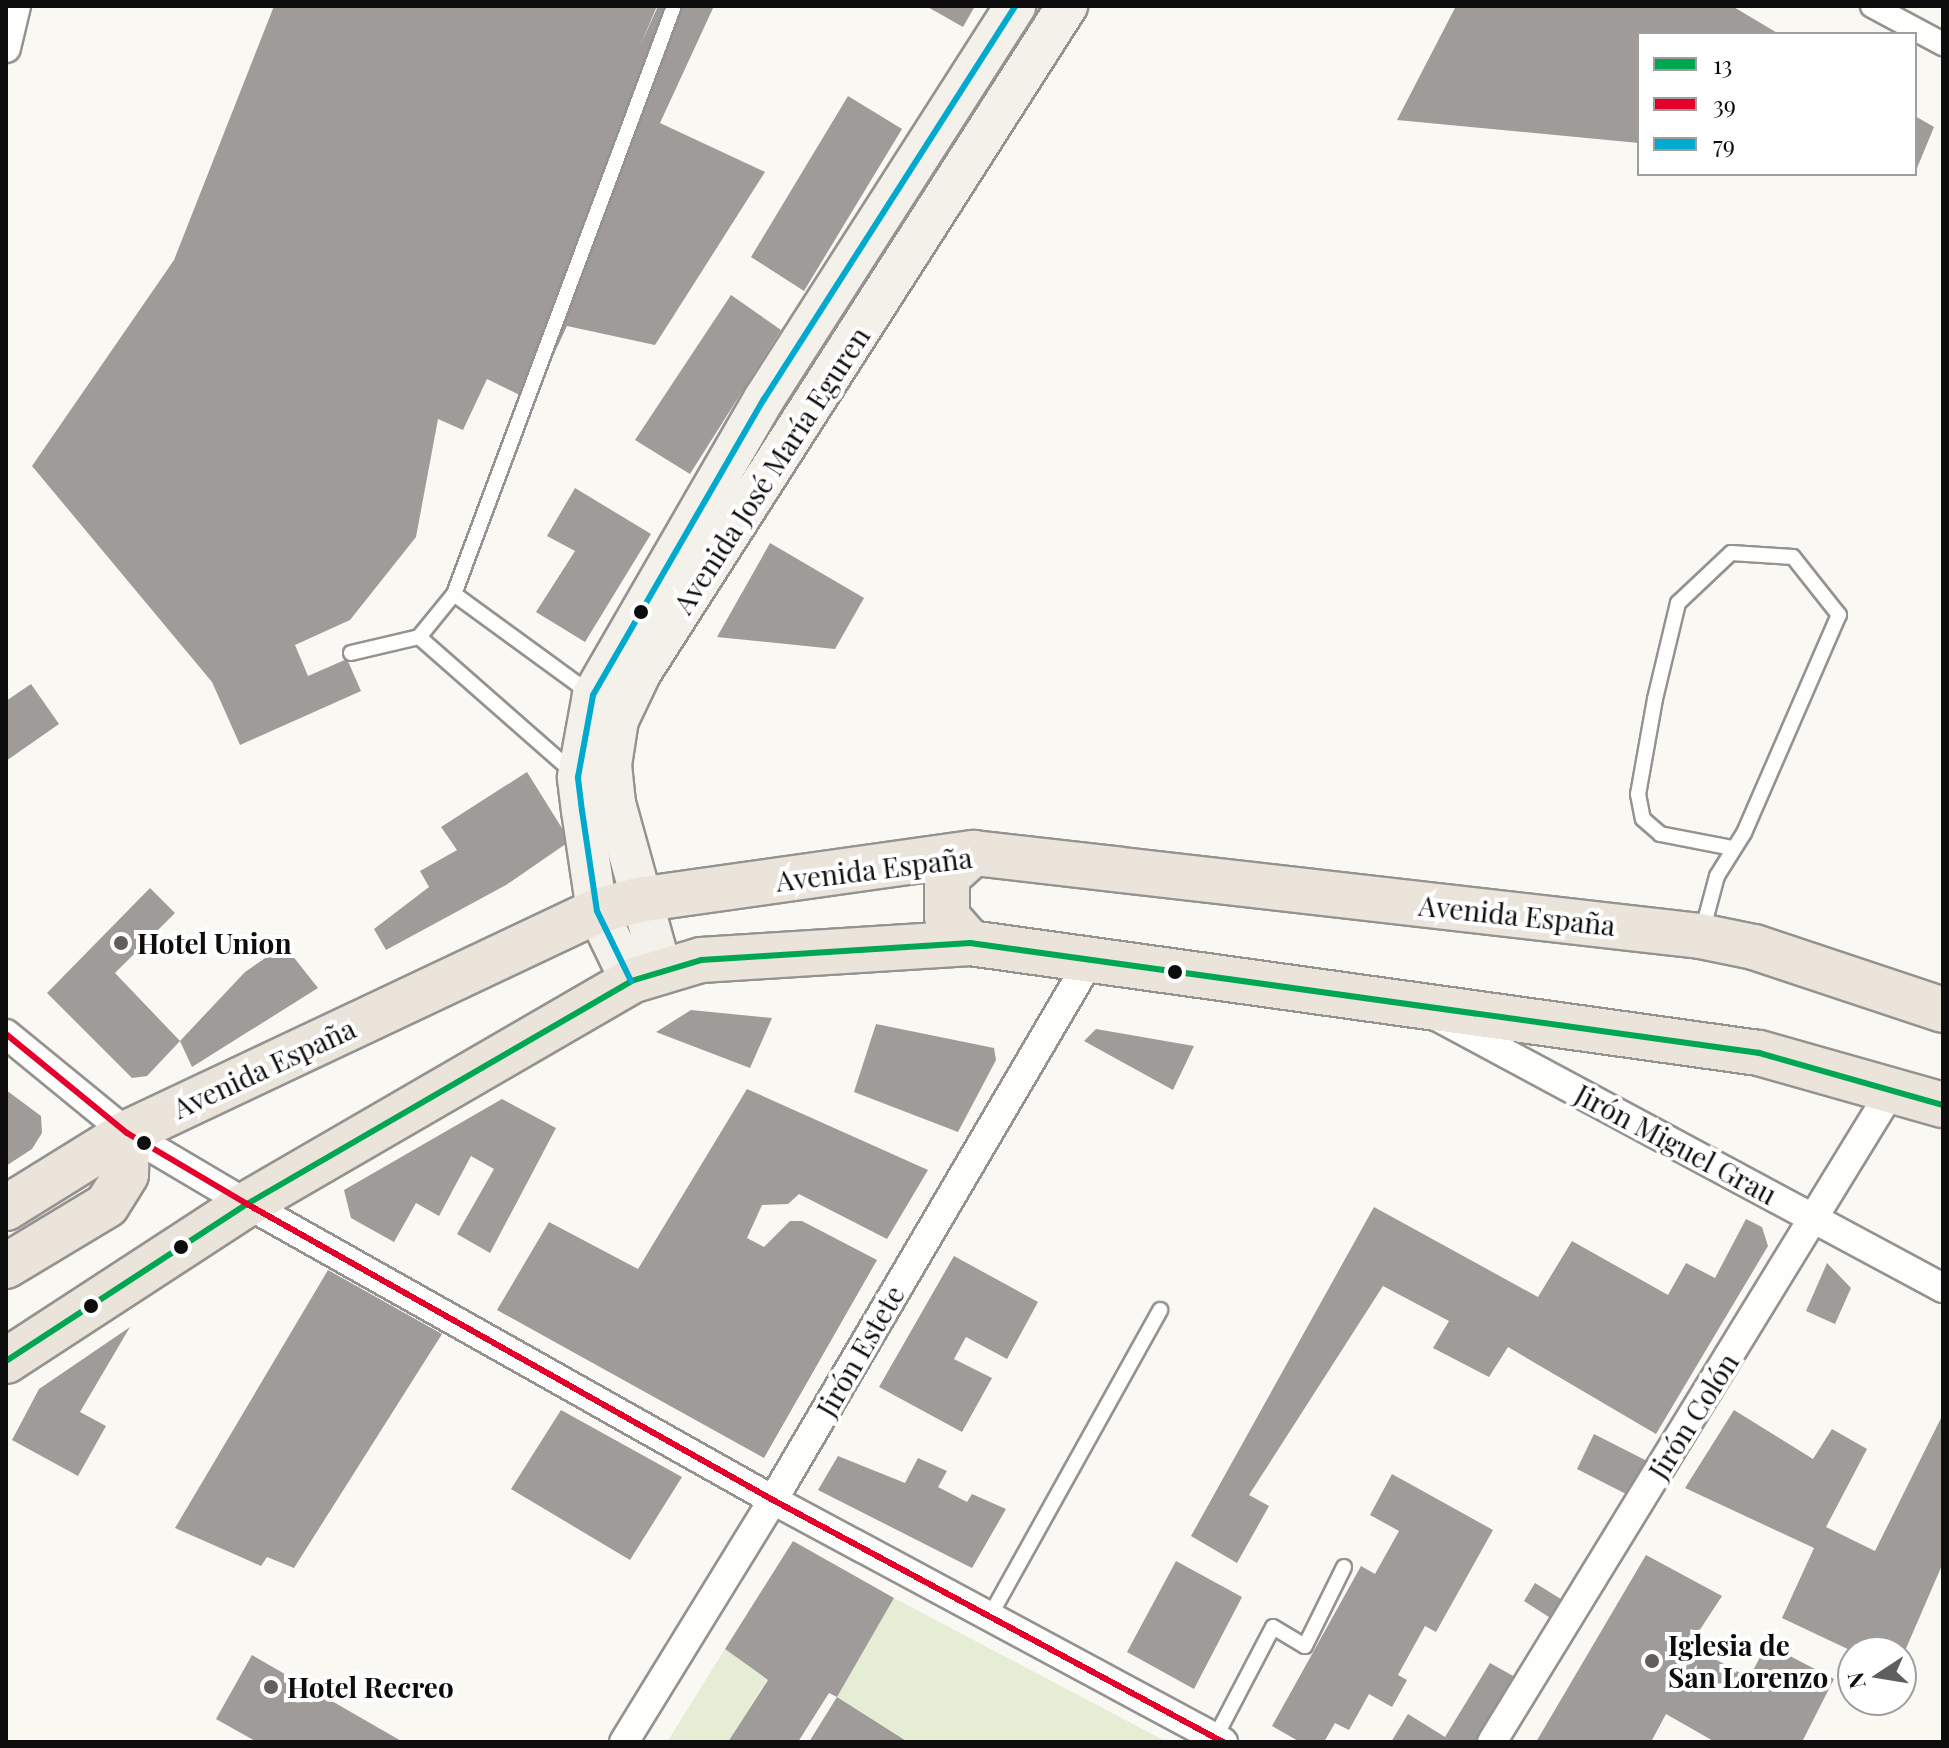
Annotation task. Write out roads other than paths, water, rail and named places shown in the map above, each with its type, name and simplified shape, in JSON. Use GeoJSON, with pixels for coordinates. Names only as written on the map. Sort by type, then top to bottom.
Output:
{"type":"FeatureCollection","features":[{"type":"Feature","properties":{"kind":"main road","name":"Avenida José María Eguren"},"geometry":{"type":"LineString","coordinates":[[646,975],[597,911],[578,777],[593,695],[764,399],[1015,6]]}},
{"type":"Feature","properties":{"kind":"main road","name":"Avenida José María Eguren"},"geometry":{"type":"LineString","coordinates":[[646,975],[638,900],[623,848],[611,765],[618,720],[635,684],[1067,6]]}},
{"type":"Feature","properties":{"kind":"main road","name":"Avenida España"},"geometry":{"type":"LineString","coordinates":[[6,1208],[127,1133],[597,911],[638,900],[974,853],[1700,936],[1754,947],[1943,1010]]}},
{"type":"Feature","properties":{"kind":"main road"},"geometry":{"type":"LineString","coordinates":[[970,943],[947,917],[947,877],[974,853]]}},
{"type":"Feature","properties":{"kind":"main road"},"geometry":{"type":"LineString","coordinates":[[6,1361],[247,1204],[646,975],[701,960],[970,943],[1408,1000],[1759,1053],[1893,1088],[1943,1105]]}},
{"type":"Feature","properties":{"kind":"main road"},"geometry":{"type":"LineString","coordinates":[[6,1266],[107,1205],[126,1174],[127,1133]]}},
{"type":"Feature","properties":{"kind":"street"},"geometry":{"type":"LineString","coordinates":[[6,48],[16,6]]}},
{"type":"Feature","properties":{"kind":"street"},"geometry":{"type":"LineString","coordinates":[[1872,6],[1943,44]]}},
{"type":"Feature","properties":{"kind":"street","name":"Jirón Estete"},"geometry":{"type":"LineString","coordinates":[[624,1742],[773,1500],[1091,958]]}},
{"type":"Feature","properties":{"kind":"street","name":"Jirón Miguel Grau"},"geometry":{"type":"LineString","coordinates":[[1408,1000],[1943,1288]]}},
{"type":"Feature","properties":{"kind":"street"},"geometry":{"type":"LineString","coordinates":[[6,1034],[127,1133],[247,1204],[773,1500],[991,1614],[1219,1740]]}},
{"type":"Feature","properties":{"kind":"street","name":"Jirón Colón"},"geometry":{"type":"LineString","coordinates":[[1492,1742],[1893,1088]]}},
{"type":"Feature","properties":{"kind":"lane"},"geometry":{"type":"LineString","coordinates":[[351,653],[419,637],[454,594],[674,6]]}},
{"type":"Feature","properties":{"kind":"lane"},"geometry":{"type":"LineString","coordinates":[[1700,936],[1717,876],[1744,833],[1839,615],[1793,557],[1731,553],[1678,603],[1655,699],[1638,794],[1643,819],[1660,834],[1732,848]]}},
{"type":"Feature","properties":{"kind":"lane"},"geometry":{"type":"LineString","coordinates":[[454,594],[593,695]]}},
{"type":"Feature","properties":{"kind":"lane"},"geometry":{"type":"LineString","coordinates":[[419,637],[578,777]]}},
{"type":"Feature","properties":{"kind":"lane"},"geometry":{"type":"LineString","coordinates":[[991,1614],[1160,1310]]}},
{"type":"Feature","properties":{"kind":"lane"},"geometry":{"type":"LineString","coordinates":[[1219,1740],[1273,1627],[1305,1646],[1344,1567]]}},
{"type":"Feature","properties":{"kind":"place","name":"Hotel Union"},"geometry":{"type":"Point","coordinates":[121,943]}},
{"type":"Feature","properties":{"kind":"place","name":"Iglesia de San Lorenzo"},"geometry":{"type":"Point","coordinates":[1652,1661]}},
{"type":"Feature","properties":{"kind":"place","name":"Hotel Recreo"},"geometry":{"type":"Point","coordinates":[271,1687]}}]}
